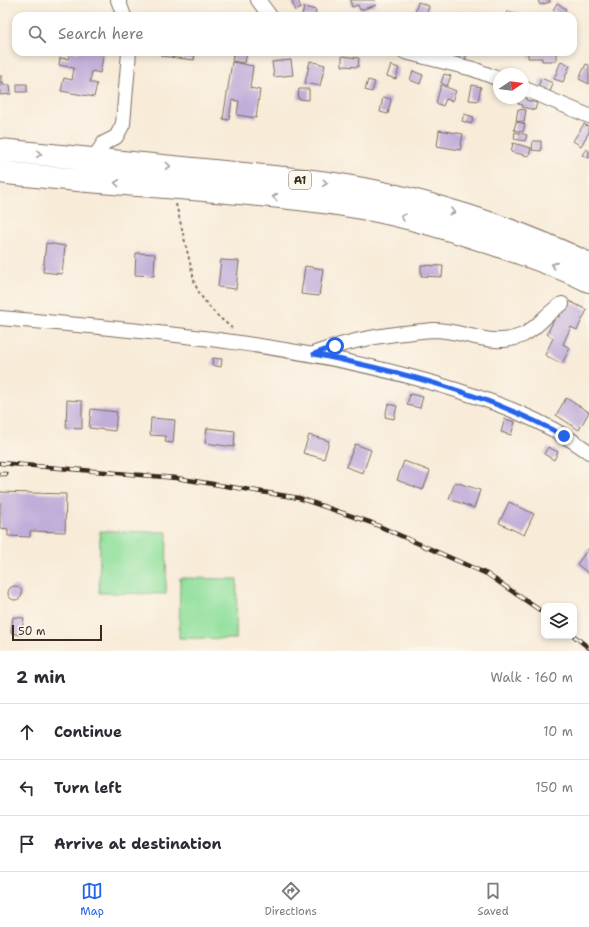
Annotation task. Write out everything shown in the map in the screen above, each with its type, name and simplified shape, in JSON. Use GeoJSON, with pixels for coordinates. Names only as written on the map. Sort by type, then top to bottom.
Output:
{"type":"FeatureCollection","features":[{"type":"Feature","properties":{"kind":"highway","name":"A1"},"geometry":{"type":"LineString","coordinates":[[0,150],[341,185],[400,197],[479,219],[559,250],[589,264]]}},
{"type":"Feature","properties":{"kind":"highway","name":"A1"},"geometry":{"type":"LineString","coordinates":[[0,172],[338,204],[390,214],[485,241],[544,261],[589,281]]}},
{"type":"Feature","properties":{"kind":"street"},"geometry":{"type":"LineString","coordinates":[[118,0],[122,12]]}},
{"type":"Feature","properties":{"kind":"street"},"geometry":{"type":"LineString","coordinates":[[258,0],[267,12]]}},
{"type":"Feature","properties":{"kind":"street"},"geometry":{"type":"LineString","coordinates":[[93,159],[104,143],[116,137],[123,124],[129,56]]}},
{"type":"Feature","properties":{"kind":"street"},"geometry":{"type":"LineString","coordinates":[[421,56],[473,69],[493,77]]}},
{"type":"Feature","properties":{"kind":"street"},"geometry":{"type":"LineString","coordinates":[[529,91],[589,116]]}},
{"type":"Feature","properties":{"kind":"street"},"geometry":{"type":"LineString","coordinates":[[314,354],[345,342],[365,338],[433,330],[443,330],[494,341],[512,339],[524,334],[562,304]]}},
{"type":"Feature","properties":{"kind":"street"},"geometry":{"type":"LineString","coordinates":[[0,318],[252,345],[314,354],[386,369],[480,397],[544,424],[574,441],[589,452]]}},
{"type":"Feature","properties":{"kind":"path"},"geometry":{"type":"LineString","coordinates":[[169,188],[180,215],[195,284],[199,294],[215,314],[252,345]]}},
{"type":"Feature","properties":{"kind":"green space"},"geometry":{"type":"Polygon","coordinates":[[[100,531],[167,532],[166,594],[99,593],[100,531]]]}},
{"type":"Feature","properties":{"kind":"green space"},"geometry":{"type":"Polygon","coordinates":[[[180,578],[237,579],[236,639],[179,638],[180,578]]]}},
{"type":"Feature","properties":{"kind":"building"},"geometry":{"type":"Polygon","coordinates":[[[298,0],[301,8],[295,11],[292,2],[298,0]]]}},
{"type":"Feature","properties":{"kind":"building"},"geometry":{"type":"Polygon","coordinates":[[[350,0],[375,0],[376,5],[360,10],[358,5],[352,7],[350,0]]]}},
{"type":"Feature","properties":{"kind":"building"},"geometry":{"type":"Polygon","coordinates":[[[538,0],[550,0],[550,2],[540,5],[538,0]]]}},
{"type":"Feature","properties":{"kind":"building"},"geometry":{"type":"Polygon","coordinates":[[[418,2],[429,6],[427,12],[415,12],[418,2]]]}},
{"type":"Feature","properties":{"kind":"building"},"geometry":{"type":"Polygon","coordinates":[[[557,3],[566,9],[564,12],[556,12],[553,10],[557,3]]]}},
{"type":"Feature","properties":{"kind":"building"},"geometry":{"type":"Polygon","coordinates":[[[304,7],[316,10],[316,12],[303,12],[304,7]]]}},
{"type":"Feature","properties":{"kind":"building"},"geometry":{"type":"Polygon","coordinates":[[[69,56],[103,56],[100,73],[92,71],[90,82],[97,84],[94,97],[61,91],[64,78],[72,80],[74,68],[59,65],[60,58],[68,59],[69,56]]]}},
{"type":"Feature","properties":{"kind":"building"},"geometry":{"type":"Polygon","coordinates":[[[161,56],[194,56],[194,60],[161,56]]]}},
{"type":"Feature","properties":{"kind":"building"},"geometry":{"type":"Polygon","coordinates":[[[233,56],[246,56],[245,63],[232,61],[233,56]]]}},
{"type":"Feature","properties":{"kind":"building"},"geometry":{"type":"Polygon","coordinates":[[[342,56],[359,58],[358,67],[342,66],[342,56]]]}},
{"type":"Feature","properties":{"kind":"building"},"geometry":{"type":"Polygon","coordinates":[[[456,56],[466,56],[465,60],[456,56]]]}},
{"type":"Feature","properties":{"kind":"building"},"geometry":{"type":"Polygon","coordinates":[[[528,56],[556,56],[556,61],[542,61],[542,58],[528,58],[528,56]]]}},
{"type":"Feature","properties":{"kind":"building"},"geometry":{"type":"Polygon","coordinates":[[[291,60],[293,75],[274,77],[272,62],[291,60]]]}},
{"type":"Feature","properties":{"kind":"building"},"geometry":{"type":"Polygon","coordinates":[[[310,61],[325,65],[320,86],[305,83],[310,61]]]}},
{"type":"Feature","properties":{"kind":"building"},"geometry":{"type":"Polygon","coordinates":[[[561,61],[570,65],[563,82],[554,79],[561,61]]]}},
{"type":"Feature","properties":{"kind":"building"},"geometry":{"type":"Polygon","coordinates":[[[232,62],[253,66],[250,88],[260,90],[256,118],[237,115],[239,101],[232,100],[229,120],[223,119],[232,62]]]}},
{"type":"Feature","properties":{"kind":"building"},"geometry":{"type":"Polygon","coordinates":[[[586,64],[589,65],[589,84],[579,79],[586,64]]]}},
{"type":"Feature","properties":{"kind":"building"},"geometry":{"type":"Polygon","coordinates":[[[391,65],[399,68],[396,79],[387,76],[391,65]]]}},
{"type":"Feature","properties":{"kind":"building"},"geometry":{"type":"Polygon","coordinates":[[[413,71],[423,75],[420,84],[410,80],[413,71]]]}},
{"type":"Feature","properties":{"kind":"building"},"geometry":{"type":"Polygon","coordinates":[[[444,74],[451,76],[447,86],[441,83],[444,74]]]}},
{"type":"Feature","properties":{"kind":"building"},"geometry":{"type":"Polygon","coordinates":[[[0,76],[2,76],[3,85],[10,85],[11,94],[0,95],[0,76]]]}},
{"type":"Feature","properties":{"kind":"building"},"geometry":{"type":"Polygon","coordinates":[[[541,78],[553,83],[550,92],[538,87],[541,78]]]}},
{"type":"Feature","properties":{"kind":"building"},"geometry":{"type":"Polygon","coordinates":[[[368,80],[375,82],[372,92],[365,90],[368,80]]]}},
{"type":"Feature","properties":{"kind":"building"},"geometry":{"type":"Polygon","coordinates":[[[17,84],[27,84],[27,92],[17,92],[17,84]]]}},
{"type":"Feature","properties":{"kind":"building"},"geometry":{"type":"Polygon","coordinates":[[[441,85],[456,91],[452,101],[446,99],[443,106],[436,103],[441,85]]]}},
{"type":"Feature","properties":{"kind":"building"},"geometry":{"type":"Polygon","coordinates":[[[472,85],[481,87],[478,101],[469,100],[472,85]]]}},
{"type":"Feature","properties":{"kind":"building"},"geometry":{"type":"Polygon","coordinates":[[[299,89],[309,89],[309,100],[298,99],[299,89]]]}},
{"type":"Feature","properties":{"kind":"building"},"geometry":{"type":"Polygon","coordinates":[[[383,97],[391,99],[388,114],[380,112],[383,97]]]}},
{"type":"Feature","properties":{"kind":"building"},"geometry":{"type":"Polygon","coordinates":[[[529,101],[537,103],[535,110],[522,107],[523,105],[518,104],[529,104],[529,101]]]}},
{"type":"Feature","properties":{"kind":"building"},"geometry":{"type":"Polygon","coordinates":[[[518,109],[526,110],[524,122],[516,121],[518,109]]]}},
{"type":"Feature","properties":{"kind":"building"},"geometry":{"type":"Polygon","coordinates":[[[464,114],[474,117],[471,124],[462,121],[464,114]]]}},
{"type":"Feature","properties":{"kind":"building"},"geometry":{"type":"Polygon","coordinates":[[[516,122],[525,124],[523,132],[514,130],[516,122]]]}},
{"type":"Feature","properties":{"kind":"building"},"geometry":{"type":"Polygon","coordinates":[[[584,124],[589,127],[589,132],[581,146],[573,141],[584,124]]]}},
{"type":"Feature","properties":{"kind":"building"},"geometry":{"type":"Polygon","coordinates":[[[439,130],[463,134],[460,150],[437,146],[439,130]]]}},
{"type":"Feature","properties":{"kind":"building"},"geometry":{"type":"Polygon","coordinates":[[[515,132],[527,135],[525,141],[514,139],[515,132]]]}},
{"type":"Feature","properties":{"kind":"building"},"geometry":{"type":"Polygon","coordinates":[[[533,141],[541,141],[541,151],[532,150],[533,141]]]}},
{"type":"Feature","properties":{"kind":"building"},"geometry":{"type":"Polygon","coordinates":[[[513,143],[531,148],[529,156],[511,152],[513,143]]]}},
{"type":"Feature","properties":{"kind":"building"},"geometry":{"type":"Polygon","coordinates":[[[586,149],[589,151],[589,158],[582,155],[586,149]]]}},
{"type":"Feature","properties":{"kind":"building"},"geometry":{"type":"Polygon","coordinates":[[[46,243],[65,246],[62,274],[43,272],[46,243]]]}},
{"type":"Feature","properties":{"kind":"building"},"geometry":{"type":"Polygon","coordinates":[[[136,253],[155,254],[154,276],[135,275],[136,253]]]}},
{"type":"Feature","properties":{"kind":"building"},"geometry":{"type":"Polygon","coordinates":[[[221,260],[239,261],[236,289],[218,287],[221,260]]]}},
{"type":"Feature","properties":{"kind":"building"},"geometry":{"type":"Polygon","coordinates":[[[421,265],[443,266],[442,277],[421,276],[421,265]]]}},
{"type":"Feature","properties":{"kind":"building"},"geometry":{"type":"Polygon","coordinates":[[[305,266],[323,269],[319,296],[301,294],[305,266]]]}},
{"type":"Feature","properties":{"kind":"building"},"geometry":{"type":"Polygon","coordinates":[[[567,300],[587,310],[577,330],[571,327],[563,344],[570,348],[562,364],[545,355],[553,338],[547,334],[556,316],[559,317],[567,300]]]}},
{"type":"Feature","properties":{"kind":"building"},"geometry":{"type":"Polygon","coordinates":[[[213,358],[222,359],[221,367],[212,365],[213,358]]]}},
{"type":"Feature","properties":{"kind":"building"},"geometry":{"type":"Polygon","coordinates":[[[410,394],[423,397],[420,408],[407,405],[410,394]]]}},
{"type":"Feature","properties":{"kind":"building"},"geometry":{"type":"Polygon","coordinates":[[[566,398],[589,412],[579,430],[556,415],[566,398]]]}},
{"type":"Feature","properties":{"kind":"building"},"geometry":{"type":"Polygon","coordinates":[[[67,400],[82,401],[82,429],[66,428],[67,400]]]}},
{"type":"Feature","properties":{"kind":"building"},"geometry":{"type":"Polygon","coordinates":[[[388,404],[397,406],[394,419],[385,417],[388,404]]]}},
{"type":"Feature","properties":{"kind":"building"},"geometry":{"type":"Polygon","coordinates":[[[91,409],[117,412],[115,431],[89,428],[91,409]]]}},
{"type":"Feature","properties":{"kind":"building"},"geometry":{"type":"Polygon","coordinates":[[[151,418],[175,420],[173,443],[165,442],[166,436],[150,435],[151,418]]]}},
{"type":"Feature","properties":{"kind":"building"},"geometry":{"type":"Polygon","coordinates":[[[505,419],[515,422],[511,435],[501,432],[505,419]]]}},
{"type":"Feature","properties":{"kind":"building"},"geometry":{"type":"Polygon","coordinates":[[[207,428],[235,431],[234,447],[205,443],[207,428]]]}},
{"type":"Feature","properties":{"kind":"building"},"geometry":{"type":"Polygon","coordinates":[[[309,435],[329,441],[324,459],[303,453],[309,435]]]}},
{"type":"Feature","properties":{"kind":"building"},"geometry":{"type":"Polygon","coordinates":[[[355,444],[371,450],[363,473],[346,467],[355,444]]]}},
{"type":"Feature","properties":{"kind":"building"},"geometry":{"type":"Polygon","coordinates":[[[548,447],[558,452],[554,460],[544,454],[548,447]]]}},
{"type":"Feature","properties":{"kind":"building"},"geometry":{"type":"Polygon","coordinates":[[[404,461],[430,471],[423,490],[397,480],[404,461]]]}},
{"type":"Feature","properties":{"kind":"building"},"geometry":{"type":"Polygon","coordinates":[[[455,482],[480,490],[474,508],[449,499],[455,482]]]}},
{"type":"Feature","properties":{"kind":"building"},"geometry":{"type":"Polygon","coordinates":[[[0,492],[66,494],[65,532],[30,531],[30,537],[8,536],[8,529],[0,528],[0,492]]]}},
{"type":"Feature","properties":{"kind":"building"},"geometry":{"type":"Polygon","coordinates":[[[509,502],[534,514],[524,535],[499,523],[509,502]]]}},
{"type":"Feature","properties":{"kind":"building"},"geometry":{"type":"Polygon","coordinates":[[[589,548],[589,574],[577,564],[589,548]]]}},
{"type":"Feature","properties":{"kind":"building"},"geometry":{"type":"Polygon","coordinates":[[[12,586],[18,586],[22,590],[22,596],[18,600],[12,600],[8,596],[8,590],[12,586]]]}},
{"type":"Feature","properties":{"kind":"building"},"geometry":{"type":"Polygon","coordinates":[[[13,617],[24,618],[21,635],[11,633],[13,617]]]}},
{"type":"Feature","properties":{"kind":"railway"},"geometry":{"type":"LineString","coordinates":[[0,463],[176,478],[299,498],[372,523],[487,574],[541,611]]}},
{"type":"Feature","properties":{"kind":"railway"},"geometry":{"type":"LineString","coordinates":[[0,474],[6,474]]}},
{"type":"Feature","properties":{"kind":"railway"},"geometry":{"type":"LineString","coordinates":[[577,638],[589,648]]}},
{"type":"Feature","properties":{"kind":"route"},"geometry":{"type":"LineString","coordinates":[[335,346],[314,354],[386,369],[480,397],[544,424],[564,436]]}}]}
